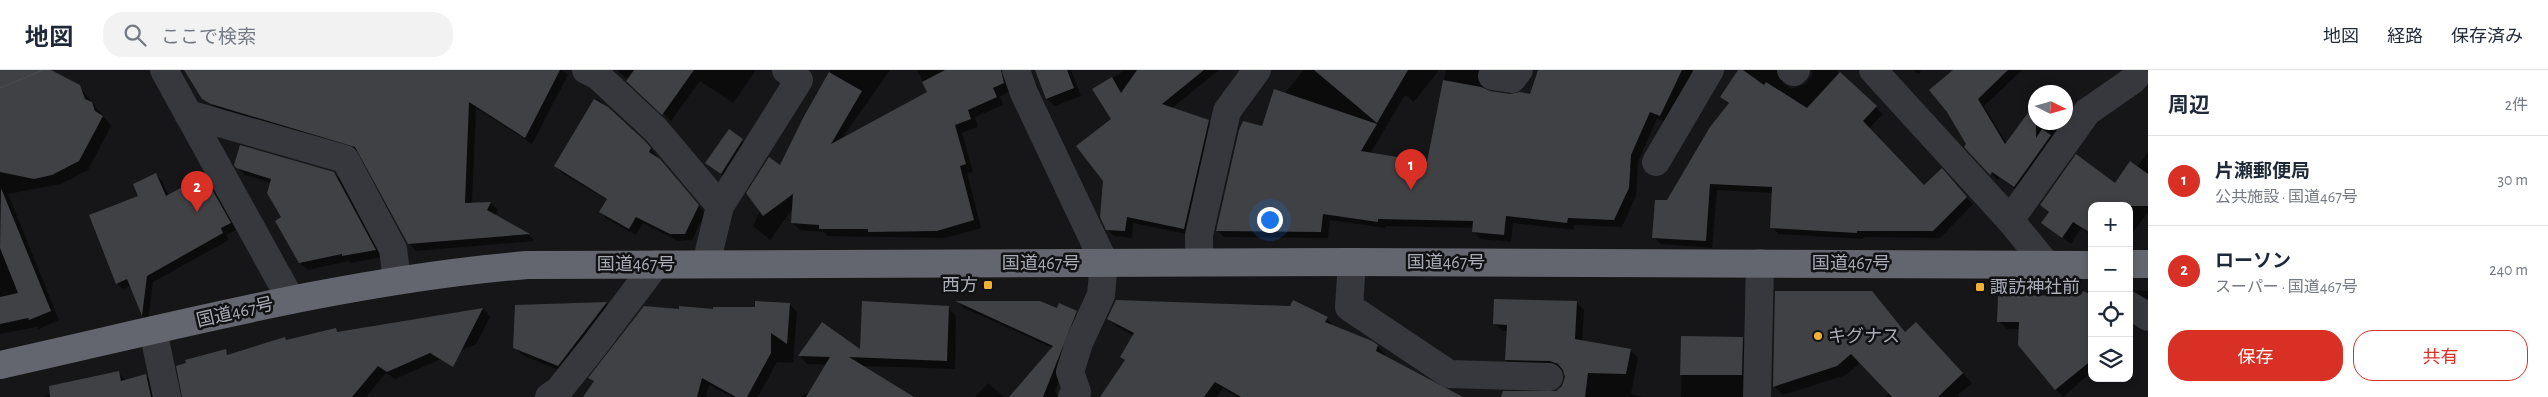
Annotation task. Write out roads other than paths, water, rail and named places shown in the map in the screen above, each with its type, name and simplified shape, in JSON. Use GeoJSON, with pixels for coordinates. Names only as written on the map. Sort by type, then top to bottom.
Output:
{"type":"FeatureCollection","features":[{"type":"Feature","properties":{"kind":"highway","name":"国道467号"},"geometry":{"type":"LineString","coordinates":[[0,365],[291,300],[397,280],[527,265],[1104,262],[2088,265]]}},
{"type":"Feature","properties":{"kind":"street"},"geometry":{"type":"LineString","coordinates":[[164,70],[291,300]]}},
{"type":"Feature","properties":{"kind":"street"},"geometry":{"type":"LineString","coordinates":[[586,70],[598,76],[656,130],[720,206]]}},
{"type":"Feature","properties":{"kind":"street"},"geometry":{"type":"LineString","coordinates":[[706,264],[720,206],[799,80],[786,70]]}},
{"type":"Feature","properties":{"kind":"street"},"geometry":{"type":"LineString","coordinates":[[1016,70],[1024,93],[1104,262],[1101,295],[1079,343],[1070,372],[1078,395]]}},
{"type":"Feature","properties":{"kind":"street"},"geometry":{"type":"LineString","coordinates":[[1199,262],[1199,235],[1227,111],[1257,70]]}},
{"type":"Feature","properties":{"kind":"street"},"geometry":{"type":"LineString","coordinates":[[1492,76],[1512,79],[1519,70]]}},
{"type":"Feature","properties":{"kind":"street"},"geometry":{"type":"LineString","coordinates":[[1656,162],[1710,70]]}},
{"type":"Feature","properties":{"kind":"street"},"geometry":{"type":"LineString","coordinates":[[1791,70],[1794,72],[1796,70]]}},
{"type":"Feature","properties":{"kind":"street"},"geometry":{"type":"LineString","coordinates":[[1873,70],[2010,220],[2046,264]]}},
{"type":"Feature","properties":{"kind":"street"},"geometry":{"type":"LineString","coordinates":[[2010,220],[2087,112],[2133,80],[2141,70]]}},
{"type":"Feature","properties":{"kind":"street"},"geometry":{"type":"LineString","coordinates":[[188,114],[345,159],[394,249],[397,280]]}},
{"type":"Feature","properties":{"kind":"street"},"geometry":{"type":"LineString","coordinates":[[1352,262],[1349,307],[1449,374],[1549,377]]}},
{"type":"Feature","properties":{"kind":"street"},"geometry":{"type":"LineString","coordinates":[[1757,397],[1760,263]]}},
{"type":"Feature","properties":{"kind":"street"},"geometry":{"type":"LineString","coordinates":[[549,397],[559,390],[656,264]]}},
{"type":"Feature","properties":{"kind":"street"},"geometry":{"type":"LineString","coordinates":[[2133,307],[2148,317]]}},
{"type":"Feature","properties":{"kind":"street"},"geometry":{"type":"LineString","coordinates":[[153,330],[167,397]]}},
{"type":"Feature","properties":{"kind":"tram line"},"geometry":{"type":"LineString","coordinates":[[0,88],[43,70]]}},
{"type":"Feature","properties":{"kind":"place","name":"片瀬郵便局"},"geometry":{"type":"Point","coordinates":[1411,190]}},
{"type":"Feature","properties":{"kind":"place","name":"ローソン"},"geometry":{"type":"Point","coordinates":[197,212]}},
{"type":"Feature","properties":{"kind":"place","name":"西方"},"geometry":{"type":"Point","coordinates":[988,285]}},
{"type":"Feature","properties":{"kind":"place","name":"諏訪神社前"},"geometry":{"type":"Point","coordinates":[1980,287]}},
{"type":"Feature","properties":{"kind":"place","name":"キグナス"},"geometry":{"type":"Point","coordinates":[1818,336]}}]}
